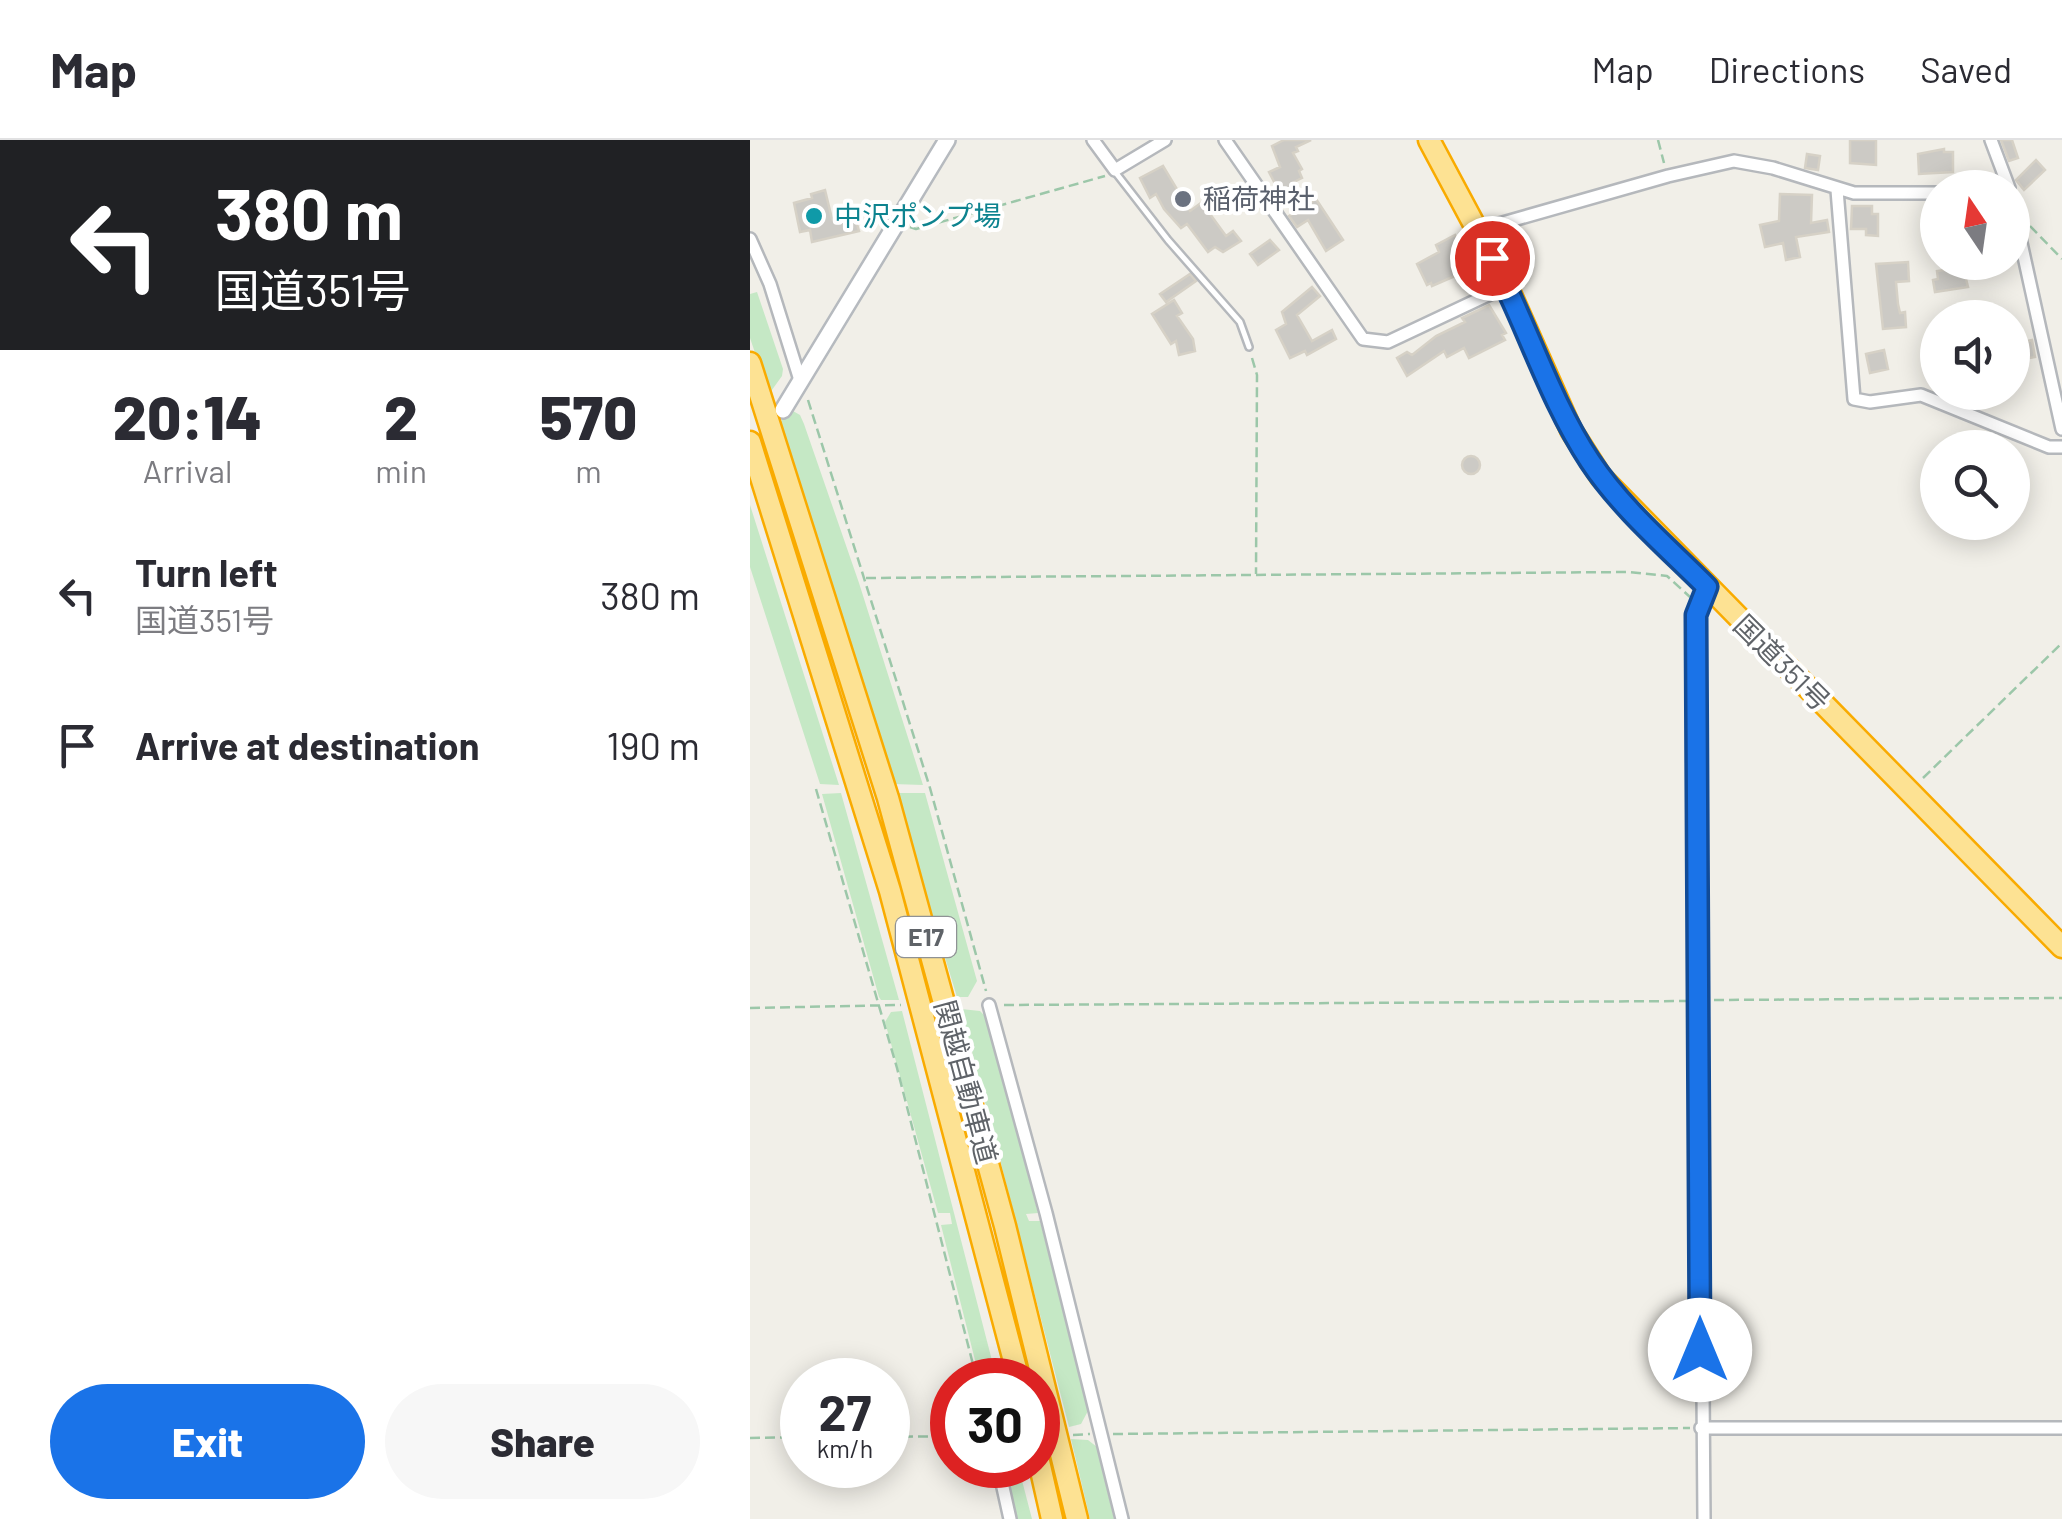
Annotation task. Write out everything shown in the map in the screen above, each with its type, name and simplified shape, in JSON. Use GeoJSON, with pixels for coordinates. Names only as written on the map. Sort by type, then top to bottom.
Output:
{"type":"FeatureCollection","features":[{"type":"Feature","properties":{"kind":"highway","name":"国道351号"},"geometry":{"type":"LineString","coordinates":[[1429,140],[1506,286],[1571,430],[1591,462],[1702,595],[1910,791],[2062,947]]}},
{"type":"Feature","properties":{"kind":"highway","name":"関越自動車道"},"geometry":{"type":"LineString","coordinates":[[750,363],[888,798],[1006,1226],[1077,1519]]}},
{"type":"Feature","properties":{"kind":"highway","name":"関越自動車道"},"geometry":{"type":"LineString","coordinates":[[750,442],[890,891],[1014,1358]]}},
{"type":"Feature","properties":{"kind":"highway"},"geometry":{"type":"LineString","coordinates":[[1045,1488],[1052,1519]]}},
{"type":"Feature","properties":{"kind":"main road"},"geometry":{"type":"LineString","coordinates":[[783,410],[947,140]]}},
{"type":"Feature","properties":{"kind":"street"},"geometry":{"type":"LineString","coordinates":[[1093,140],[1115,170],[1165,140]]}},
{"type":"Feature","properties":{"kind":"street"},"geometry":{"type":"LineString","coordinates":[[1226,140],[1363,339],[1388,342],[1506,286]]}},
{"type":"Feature","properties":{"kind":"street"},"geometry":{"type":"LineString","coordinates":[[1990,140],[2001,170]]}},
{"type":"Feature","properties":{"kind":"street"},"geometry":{"type":"LineString","coordinates":[[1478,230],[1734,160],[1773,168],[1837,190],[1920,192]]}},
{"type":"Feature","properties":{"kind":"street"},"geometry":{"type":"LineString","coordinates":[[1837,190],[1854,399],[1870,402],[1921,395],[2049,446],[2062,447]]}},
{"type":"Feature","properties":{"kind":"street"},"geometry":{"type":"LineString","coordinates":[[750,238],[770,284],[800,380]]}},
{"type":"Feature","properties":{"kind":"street"},"geometry":{"type":"LineString","coordinates":[[2030,280],[2062,429]]}},
{"type":"Feature","properties":{"kind":"street"},"geometry":{"type":"LineString","coordinates":[[1702,595],[1698,1000],[1704,1519]]}},
{"type":"Feature","properties":{"kind":"street"},"geometry":{"type":"LineString","coordinates":[[990,1005],[1122,1519]]}},
{"type":"Feature","properties":{"kind":"street"},"geometry":{"type":"LineString","coordinates":[[1701,1428],[2062,1428]]}},
{"type":"Feature","properties":{"kind":"street"},"geometry":{"type":"LineString","coordinates":[[1003,1488],[1010,1519]]}},
{"type":"Feature","properties":{"kind":"lane"},"geometry":{"type":"LineString","coordinates":[[1115,170],[1168,240],[1240,322],[1249,347]]}},
{"type":"Feature","properties":{"kind":"path"},"geometry":{"type":"LineString","coordinates":[[1658,140],[1668,176]]}},
{"type":"Feature","properties":{"kind":"path"},"geometry":{"type":"LineString","coordinates":[[896,224],[916,229],[1115,170]]}},
{"type":"Feature","properties":{"kind":"path"},"geometry":{"type":"LineString","coordinates":[[2030,228],[2062,259]]}},
{"type":"Feature","properties":{"kind":"path"},"geometry":{"type":"LineString","coordinates":[[1249,347],[1257,376],[1256,575]]}},
{"type":"Feature","properties":{"kind":"path"},"geometry":{"type":"LineString","coordinates":[[800,380],[866,578],[990,1005],[2062,998]]}},
{"type":"Feature","properties":{"kind":"path"},"geometry":{"type":"LineString","coordinates":[[866,578],[1654,573],[1702,595]]}},
{"type":"Feature","properties":{"kind":"path"},"geometry":{"type":"LineString","coordinates":[[1910,791],[2062,643]]}},
{"type":"Feature","properties":{"kind":"path"},"geometry":{"type":"LineString","coordinates":[[816,789],[879,1007],[971,1358]]}},
{"type":"Feature","properties":{"kind":"path"},"geometry":{"type":"LineString","coordinates":[[750,1008],[902,1005]]}},
{"type":"Feature","properties":{"kind":"path"},"geometry":{"type":"LineString","coordinates":[[1071,1435],[1701,1428]]}},
{"type":"Feature","properties":{"kind":"path"},"geometry":{"type":"LineString","coordinates":[[750,1438],[780,1437]]}},
{"type":"Feature","properties":{"kind":"green space"},"geometry":{"type":"Polygon","coordinates":[[[757,292],[783,369],[769,394],[750,338],[750,294],[757,292]]]}},
{"type":"Feature","properties":{"kind":"green space"},"geometry":{"type":"Polygon","coordinates":[[[793,411],[804,424],[923,785],[893,784],[779,424],[793,411]]]}},
{"type":"Feature","properties":{"kind":"green space"},"geometry":{"type":"Polygon","coordinates":[[[750,505],[839,785],[820,784],[750,567],[750,505]]]}},
{"type":"Feature","properties":{"kind":"green space"},"geometry":{"type":"Polygon","coordinates":[[[841,793],[899,1000],[879,997],[822,794],[841,793]]]}},
{"type":"Feature","properties":{"kind":"green space"},"geometry":{"type":"Polygon","coordinates":[[[895,793],[925,793],[977,981],[968,997],[957,997],[895,793]]]}},
{"type":"Feature","properties":{"kind":"green space"},"geometry":{"type":"Polygon","coordinates":[[[961,1009],[980,1011],[986,1017],[1038,1213],[1026,1214],[1029,1221],[1040,1221],[1089,1409],[1081,1424],[1069,1427],[1060,1392],[1060,1358],[1051,1358],[961,1009]]]}},
{"type":"Feature","properties":{"kind":"green space"},"geometry":{"type":"Polygon","coordinates":[[[902,1011],[991,1358],[974,1358],[941,1225],[952,1224],[950,1213],[938,1213],[885,1022],[891,1012],[902,1011]]]}},
{"type":"Feature","properties":{"kind":"green space"},"geometry":{"type":"Polygon","coordinates":[[[1071,1439],[1088,1440],[1097,1447],[1114,1519],[1090,1519],[1071,1439]]]}},
{"type":"Feature","properties":{"kind":"green space"},"geometry":{"type":"Polygon","coordinates":[[[1006,1488],[1024,1488],[1032,1519],[1013,1519],[1006,1488]]]}},
{"type":"Feature","properties":{"kind":"building"},"geometry":{"type":"Polygon","coordinates":[[[1284,140],[1311,140],[1296,147],[1298,151],[1293,153],[1302,169],[1302,178],[1292,183],[1295,190],[1282,197],[1269,172],[1280,167],[1272,146],[1284,140]]]}},
{"type":"Feature","properties":{"kind":"building"},"geometry":{"type":"Polygon","coordinates":[[[1850,140],[1876,140],[1876,165],[1850,163],[1850,140]]]}},
{"type":"Feature","properties":{"kind":"building"},"geometry":{"type":"Polygon","coordinates":[[[2001,140],[2012,140],[2018,158],[2009,161],[2001,140]]]}},
{"type":"Feature","properties":{"kind":"building"},"geometry":{"type":"Polygon","coordinates":[[[1944,149],[1953,152],[1953,170],[1920,170],[1919,174],[1918,154],[1944,149]]]}},
{"type":"Feature","properties":{"kind":"building"},"geometry":{"type":"Polygon","coordinates":[[[1807,154],[1820,156],[1818,170],[1805,168],[1807,154]]]}},
{"type":"Feature","properties":{"kind":"building"},"geometry":{"type":"Polygon","coordinates":[[[2036,160],[2045,170],[2030,184],[2030,170],[2026,170],[2036,160]]]}},
{"type":"Feature","properties":{"kind":"building"},"geometry":{"type":"Polygon","coordinates":[[[1163,166],[1190,211],[1224,186],[1231,195],[1210,214],[1226,236],[1233,231],[1241,241],[1223,252],[1215,247],[1208,252],[1187,224],[1181,228],[1156,194],[1150,198],[1140,178],[1163,166]]]}},
{"type":"Feature","properties":{"kind":"building","name":"中沢ポンプ場"},"geometry":{"type":"Polygon","coordinates":[[[825,190],[832,219],[854,214],[859,231],[812,242],[810,230],[800,232],[794,203],[825,190]]]}},
{"type":"Feature","properties":{"kind":"building"},"geometry":{"type":"Polygon","coordinates":[[[1780,194],[1812,195],[1811,223],[1827,220],[1829,232],[1796,237],[1800,257],[1786,260],[1783,243],[1765,247],[1760,225],[1779,221],[1780,194]]]}},
{"type":"Feature","properties":{"kind":"building"},"geometry":{"type":"Polygon","coordinates":[[[1316,199],[1343,240],[1326,251],[1308,220],[1297,227],[1289,216],[1316,199]]]}},
{"type":"Feature","properties":{"kind":"building"},"geometry":{"type":"Polygon","coordinates":[[[1852,206],[1872,206],[1872,214],[1878,214],[1878,236],[1866,235],[1866,229],[1851,229],[1852,206]]]}},
{"type":"Feature","properties":{"kind":"building"},"geometry":{"type":"Polygon","coordinates":[[[1455,235],[1471,269],[1427,285],[1417,264],[1439,252],[1436,245],[1455,235]]]}},
{"type":"Feature","properties":{"kind":"building"},"geometry":{"type":"Polygon","coordinates":[[[1270,240],[1279,250],[1258,265],[1250,254],[1270,240]]]}},
{"type":"Feature","properties":{"kind":"building"},"geometry":{"type":"Polygon","coordinates":[[[1908,262],[1909,281],[1896,282],[1906,327],[1883,329],[1876,264],[1908,262]]]}},
{"type":"Feature","properties":{"kind":"building"},"geometry":{"type":"Polygon","coordinates":[[[1190,274],[1196,281],[1166,302],[1160,294],[1190,274]]]}},
{"type":"Feature","properties":{"kind":"building"},"geometry":{"type":"Polygon","coordinates":[[[1933,280],[1966,280],[1968,287],[1935,292],[1933,280]]]}},
{"type":"Feature","properties":{"kind":"building"},"geometry":{"type":"Polygon","coordinates":[[[1312,287],[1320,296],[1297,315],[1312,341],[1332,330],[1336,339],[1307,355],[1305,351],[1290,358],[1276,330],[1286,324],[1282,312],[1312,287]]]}},
{"type":"Feature","properties":{"kind":"building"},"geometry":{"type":"Polygon","coordinates":[[[1174,300],[1182,313],[1177,316],[1193,339],[1195,351],[1179,355],[1176,341],[1171,344],[1152,314],[1174,300]]]}},
{"type":"Feature","properties":{"kind":"building"},"geometry":{"type":"Polygon","coordinates":[[[1489,305],[1506,333],[1502,335],[1505,340],[1469,358],[1464,348],[1447,357],[1444,351],[1407,376],[1397,358],[1407,352],[1412,355],[1436,336],[1465,322],[1462,318],[1489,305]]]}},
{"type":"Feature","properties":{"kind":"building"},"geometry":{"type":"Polygon","coordinates":[[[1884,350],[1888,369],[1870,373],[1866,354],[1884,350]]]}},
{"type":"Feature","properties":{"kind":"building"},"geometry":{"type":"Polygon","coordinates":[[[1471,456],[1480,465],[1471,474],[1462,465],[1471,456]]]}},
{"type":"Feature","properties":{"kind":"place","name":"稲荷神社"},"geometry":{"type":"Point","coordinates":[1183,199]}},
{"type":"Feature","properties":{"kind":"place","name":"中沢ポンプ場"},"geometry":{"type":"Point","coordinates":[814,216]}},
{"type":"Feature","properties":{"kind":"route"},"geometry":{"type":"LineString","coordinates":[[1492,258],[1571,430],[1591,462],[1618,496],[1707,587],[1696,615],[1700,1350]]}}]}
